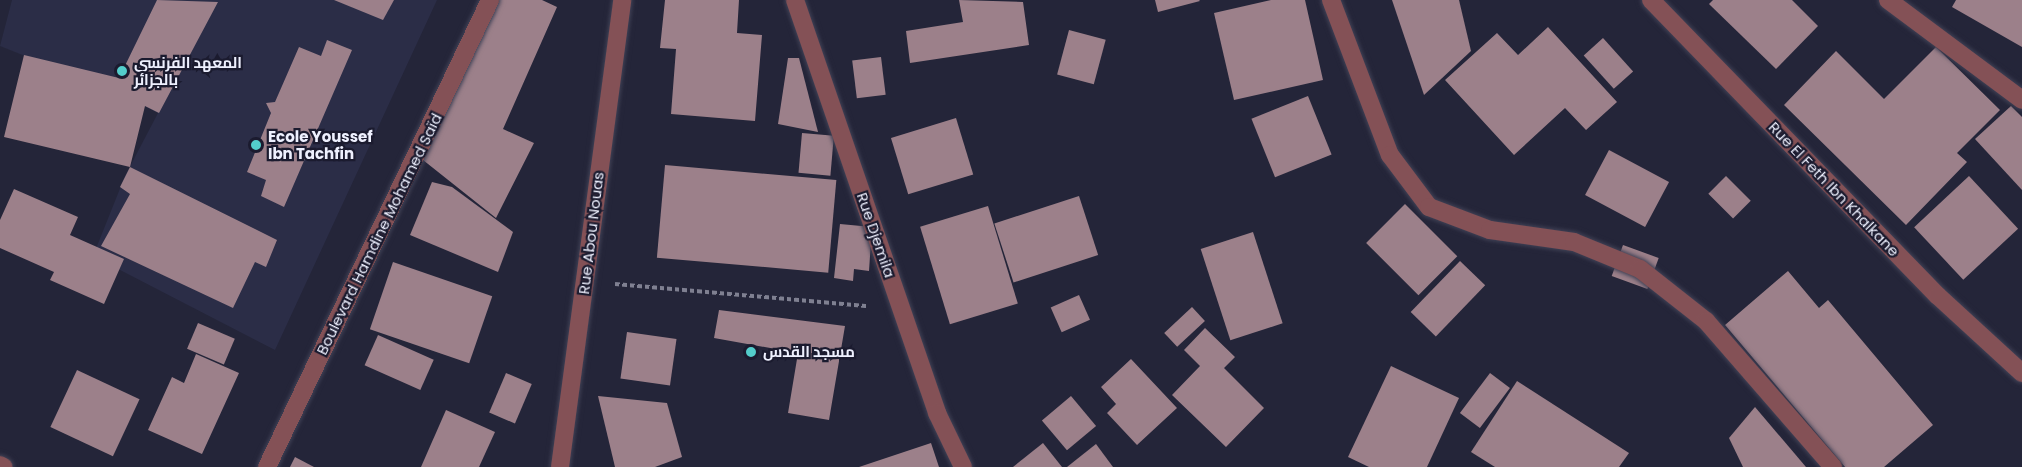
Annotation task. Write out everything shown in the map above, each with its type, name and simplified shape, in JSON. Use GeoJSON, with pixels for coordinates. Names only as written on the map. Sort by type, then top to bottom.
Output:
{"type":"FeatureCollection","features":[{"type":"Feature","properties":{"kind":"street","name":"Boulevard Hamdine Mohamed Saïd"},"geometry":{"type":"LineString","coordinates":[[267,467],[490,0]]}},
{"type":"Feature","properties":{"kind":"street","name":"Rue Abou Nouas"},"geometry":{"type":"LineString","coordinates":[[560,467],[622,0]]}},
{"type":"Feature","properties":{"kind":"street","name":"Rue Djemila"},"geometry":{"type":"LineString","coordinates":[[795,0],[938,413],[963,467]]}},
{"type":"Feature","properties":{"kind":"street"},"geometry":{"type":"LineString","coordinates":[[1331,0],[1390,155],[1429,207],[1490,231],[1574,242],[1640,269],[1706,321],[1833,467]]}},
{"type":"Feature","properties":{"kind":"street","name":"Rue El Feth Ibn Khalkane"},"geometry":{"type":"LineString","coordinates":[[1651,0],[1938,296],[2022,373]]}},
{"type":"Feature","properties":{"kind":"street"},"geometry":{"type":"LineString","coordinates":[[1888,0],[2022,100]]}},
{"type":"Feature","properties":{"kind":"path"},"geometry":{"type":"LineString","coordinates":[[585,281],[901,309]]}},
{"type":"Feature","properties":{"kind":"shaded area","name":"Ecole Youssef Ibn Tachfin"},"geometry":{"type":"Polygon","coordinates":[[[12,0],[437,0],[275,350],[93,256],[125,176],[158,113],[125,96],[0,46],[12,0]]]}},
{"type":"Feature","properties":{"kind":"building"},"geometry":{"type":"Polygon","coordinates":[[[157,0],[218,2],[159,113],[145,106],[130,167],[4,137],[24,55],[119,78],[157,0]]]}},
{"type":"Feature","properties":{"kind":"building"},"geometry":{"type":"Polygon","coordinates":[[[334,0],[394,0],[383,20],[334,0]]]}},
{"type":"Feature","properties":{"kind":"building"},"geometry":{"type":"Polygon","coordinates":[[[494,0],[542,0],[557,7],[503,129],[534,143],[496,218],[423,160],[494,0]]]}},
{"type":"Feature","properties":{"kind":"building"},"geometry":{"type":"Polygon","coordinates":[[[665,0],[739,0],[737,33],[762,35],[755,121],[671,114],[676,49],[660,48],[665,0]]]}},
{"type":"Feature","properties":{"kind":"building"},"geometry":{"type":"Polygon","coordinates":[[[959,0],[1023,2],[1029,45],[910,63],[906,31],[963,22],[959,0]]]}},
{"type":"Feature","properties":{"kind":"building"},"geometry":{"type":"Polygon","coordinates":[[[1155,0],[1199,0],[1200,1],[1158,12],[1155,0]]]}},
{"type":"Feature","properties":{"kind":"building"},"geometry":{"type":"Polygon","coordinates":[[[1271,0],[1305,0],[1323,80],[1234,100],[1214,13],[1271,0]]]}},
{"type":"Feature","properties":{"kind":"building"},"geometry":{"type":"Polygon","coordinates":[[[1392,0],[1459,0],[1471,51],[1424,95],[1392,0]]]}},
{"type":"Feature","properties":{"kind":"building"},"geometry":{"type":"Polygon","coordinates":[[[1713,0],[1792,0],[1818,26],[1776,69],[1709,4],[1713,0]]]}},
{"type":"Feature","properties":{"kind":"building"},"geometry":{"type":"Polygon","coordinates":[[[1956,0],[2022,0],[2022,47],[1952,7],[1956,0]]]}},
{"type":"Feature","properties":{"kind":"building"},"geometry":{"type":"Polygon","coordinates":[[[1548,27],[1617,102],[1586,130],[1565,108],[1514,155],[1445,80],[1497,33],[1518,55],[1548,27]]]}},
{"type":"Feature","properties":{"kind":"building"},"geometry":{"type":"Polygon","coordinates":[[[1069,30],[1106,40],[1094,84],[1057,74],[1069,30]]]}},
{"type":"Feature","properties":{"kind":"building"},"geometry":{"type":"Polygon","coordinates":[[[1603,38],[1633,71],[1614,89],[1584,55],[1603,38]]]}},
{"type":"Feature","properties":{"kind":"building"},"geometry":{"type":"Polygon","coordinates":[[[327,40],[352,50],[284,207],[261,196],[266,180],[247,172],[271,113],[266,103],[275,102],[299,47],[321,56],[327,40]]]}},
{"type":"Feature","properties":{"kind":"building"},"geometry":{"type":"Polygon","coordinates":[[[1936,47],[2000,110],[1957,153],[1967,162],[1906,225],[1784,105],[1836,51],[1884,99],[1936,47]]]}},
{"type":"Feature","properties":{"kind":"building"},"geometry":{"type":"Polygon","coordinates":[[[881,57],[886,95],[857,98],[852,61],[881,57]]]}},
{"type":"Feature","properties":{"kind":"building"},"geometry":{"type":"Polygon","coordinates":[[[788,58],[799,58],[818,132],[778,124],[788,58]]]}},
{"type":"Feature","properties":{"kind":"building"},"geometry":{"type":"Polygon","coordinates":[[[1308,96],[1332,154],[1275,177],[1251,119],[1308,96]]]}},
{"type":"Feature","properties":{"kind":"building"},"geometry":{"type":"Polygon","coordinates":[[[2011,106],[2022,117],[2022,190],[1975,139],[2011,106]]]}},
{"type":"Feature","properties":{"kind":"building"},"geometry":{"type":"Polygon","coordinates":[[[956,118],[973,174],[908,194],[891,138],[956,118]]]}},
{"type":"Feature","properties":{"kind":"building"},"geometry":{"type":"Polygon","coordinates":[[[802,133],[834,136],[830,176],[799,173],[802,133]]]}},
{"type":"Feature","properties":{"kind":"building"},"geometry":{"type":"Polygon","coordinates":[[[1609,150],[1669,182],[1645,227],[1585,195],[1609,150]]]}},
{"type":"Feature","properties":{"kind":"building"},"geometry":{"type":"Polygon","coordinates":[[[665,165],[836,180],[828,273],[657,258],[665,165]]]}},
{"type":"Feature","properties":{"kind":"building"},"geometry":{"type":"Polygon","coordinates":[[[130,167],[277,240],[266,267],[255,262],[233,308],[101,246],[130,194],[120,187],[130,167]]]}},
{"type":"Feature","properties":{"kind":"building"},"geometry":{"type":"Polygon","coordinates":[[[1726,176],[1751,201],[1733,218],[1708,194],[1726,176]]]}},
{"type":"Feature","properties":{"kind":"building"},"geometry":{"type":"Polygon","coordinates":[[[1969,176],[2018,229],[1963,280],[1914,227],[1969,176]]]}},
{"type":"Feature","properties":{"kind":"building"},"geometry":{"type":"Polygon","coordinates":[[[432,182],[452,187],[513,232],[498,272],[410,235],[432,182]]]}},
{"type":"Feature","properties":{"kind":"building"},"geometry":{"type":"Polygon","coordinates":[[[14,189],[78,217],[70,235],[124,259],[104,304],[50,280],[54,272],[0,248],[0,220],[14,189]]]}},
{"type":"Feature","properties":{"kind":"building"},"geometry":{"type":"Polygon","coordinates":[[[1079,196],[1098,255],[1014,282],[994,224],[1079,196]]]}},
{"type":"Feature","properties":{"kind":"building"},"geometry":{"type":"Polygon","coordinates":[[[1405,204],[1457,256],[1418,295],[1366,243],[1405,204]]]}},
{"type":"Feature","properties":{"kind":"building"},"geometry":{"type":"Polygon","coordinates":[[[988,206],[1018,304],[950,324],[920,227],[988,206]]]}},
{"type":"Feature","properties":{"kind":"building"},"geometry":{"type":"Polygon","coordinates":[[[840,224],[872,227],[869,271],[854,269],[853,281],[834,278],[840,224]]]}},
{"type":"Feature","properties":{"kind":"building"},"geometry":{"type":"Polygon","coordinates":[[[1253,232],[1283,323],[1230,340],[1201,249],[1253,232]]]}},
{"type":"Feature","properties":{"kind":"building"},"geometry":{"type":"Polygon","coordinates":[[[1623,245],[1659,258],[1647,289],[1612,276],[1623,245]]]}},
{"type":"Feature","properties":{"kind":"building"},"geometry":{"type":"Polygon","coordinates":[[[1460,261],[1485,285],[1436,336],[1411,312],[1460,261]]]}},
{"type":"Feature","properties":{"kind":"building"},"geometry":{"type":"Polygon","coordinates":[[[393,262],[492,296],[469,363],[370,329],[393,262]]]}},
{"type":"Feature","properties":{"kind":"building"},"geometry":{"type":"Polygon","coordinates":[[[1788,271],[1819,308],[1828,300],[1933,425],[1884,467],[1845,467],[1725,325],[1788,271]]]}},
{"type":"Feature","properties":{"kind":"building"},"geometry":{"type":"Polygon","coordinates":[[[1079,295],[1090,320],[1062,332],[1051,308],[1079,295]]]}},
{"type":"Feature","properties":{"kind":"building"},"geometry":{"type":"Polygon","coordinates":[[[1192,307],[1205,321],[1177,347],[1164,333],[1192,307]]]}},
{"type":"Feature","properties":{"kind":"building"},"geometry":{"type":"Polygon","coordinates":[[[719,310],[845,326],[829,420],[788,413],[798,353],[714,338],[719,310]]]}},
{"type":"Feature","properties":{"kind":"building"},"geometry":{"type":"Polygon","coordinates":[[[198,323],[235,339],[224,364],[187,349],[198,323]]]}},
{"type":"Feature","properties":{"kind":"building"},"geometry":{"type":"Polygon","coordinates":[[[1205,328],[1235,357],[1224,368],[1264,408],[1226,447],[1172,395],[1200,366],[1184,350],[1205,328]]]}},
{"type":"Feature","properties":{"kind":"building"},"geometry":{"type":"Polygon","coordinates":[[[627,332],[677,339],[670,386],[620,379],[627,332]]]}},
{"type":"Feature","properties":{"kind":"building"},"geometry":{"type":"Polygon","coordinates":[[[378,335],[434,360],[420,390],[365,365],[378,335]]]}},
{"type":"Feature","properties":{"kind":"building"},"geometry":{"type":"Polygon","coordinates":[[[196,354],[239,373],[202,454],[148,430],[172,377],[184,383],[196,354]]]}},
{"type":"Feature","properties":{"kind":"building"},"geometry":{"type":"Polygon","coordinates":[[[1131,359],[1177,408],[1137,445],[1107,413],[1116,404],[1101,387],[1131,359]]]}},
{"type":"Feature","properties":{"kind":"building"},"geometry":{"type":"Polygon","coordinates":[[[1391,366],[1459,398],[1427,467],[1369,467],[1348,457],[1391,366]]]}},
{"type":"Feature","properties":{"kind":"building"},"geometry":{"type":"Polygon","coordinates":[[[77,370],[140,399],[113,456],[50,427],[77,370]]]}},
{"type":"Feature","properties":{"kind":"building"},"geometry":{"type":"Polygon","coordinates":[[[506,373],[532,384],[515,424],[489,413],[506,373]]]}},
{"type":"Feature","properties":{"kind":"building"},"geometry":{"type":"Polygon","coordinates":[[[1490,373],[1510,388],[1480,428],[1460,413],[1490,373]]]}},
{"type":"Feature","properties":{"kind":"building"},"geometry":{"type":"Polygon","coordinates":[[[1517,381],[1629,453],[1619,467],[1495,467],[1471,452],[1517,381]]]}},
{"type":"Feature","properties":{"kind":"building"},"geometry":{"type":"Polygon","coordinates":[[[598,396],[667,403],[682,457],[655,467],[615,467],[598,396]]]}},
{"type":"Feature","properties":{"kind":"building"},"geometry":{"type":"Polygon","coordinates":[[[1071,396],[1096,426],[1067,450],[1042,420],[1071,396]]]}},
{"type":"Feature","properties":{"kind":"building"},"geometry":{"type":"Polygon","coordinates":[[[1755,407],[1806,467],[1743,467],[1729,438],[1755,407]]]}},
{"type":"Feature","properties":{"kind":"building"},"geometry":{"type":"Polygon","coordinates":[[[446,410],[495,432],[479,467],[421,467],[446,410]]]}},
{"type":"Feature","properties":{"kind":"building"},"geometry":{"type":"Polygon","coordinates":[[[931,443],[939,467],[859,467],[931,443]]]}},
{"type":"Feature","properties":{"kind":"building"},"geometry":{"type":"Polygon","coordinates":[[[1043,443],[1062,467],[1013,467],[1043,443]]]}},
{"type":"Feature","properties":{"kind":"building"},"geometry":{"type":"Polygon","coordinates":[[[1096,444],[1113,467],[1067,467],[1096,444]]]}},
{"type":"Feature","properties":{"kind":"building"},"geometry":{"type":"Polygon","coordinates":[[[295,457],[314,467],[290,467],[295,457]]]}},
{"type":"Feature","properties":{"kind":"place","name":"المعهد الفرنسي بالجزائر"},"geometry":{"type":"Point","coordinates":[122,71]}},
{"type":"Feature","properties":{"kind":"place","name":"Ecole Youssef Ibn Tachfin"},"geometry":{"type":"Point","coordinates":[256,145]}},
{"type":"Feature","properties":{"kind":"place","name":"مسجد القدس"},"geometry":{"type":"Point","coordinates":[751,352]}}]}
